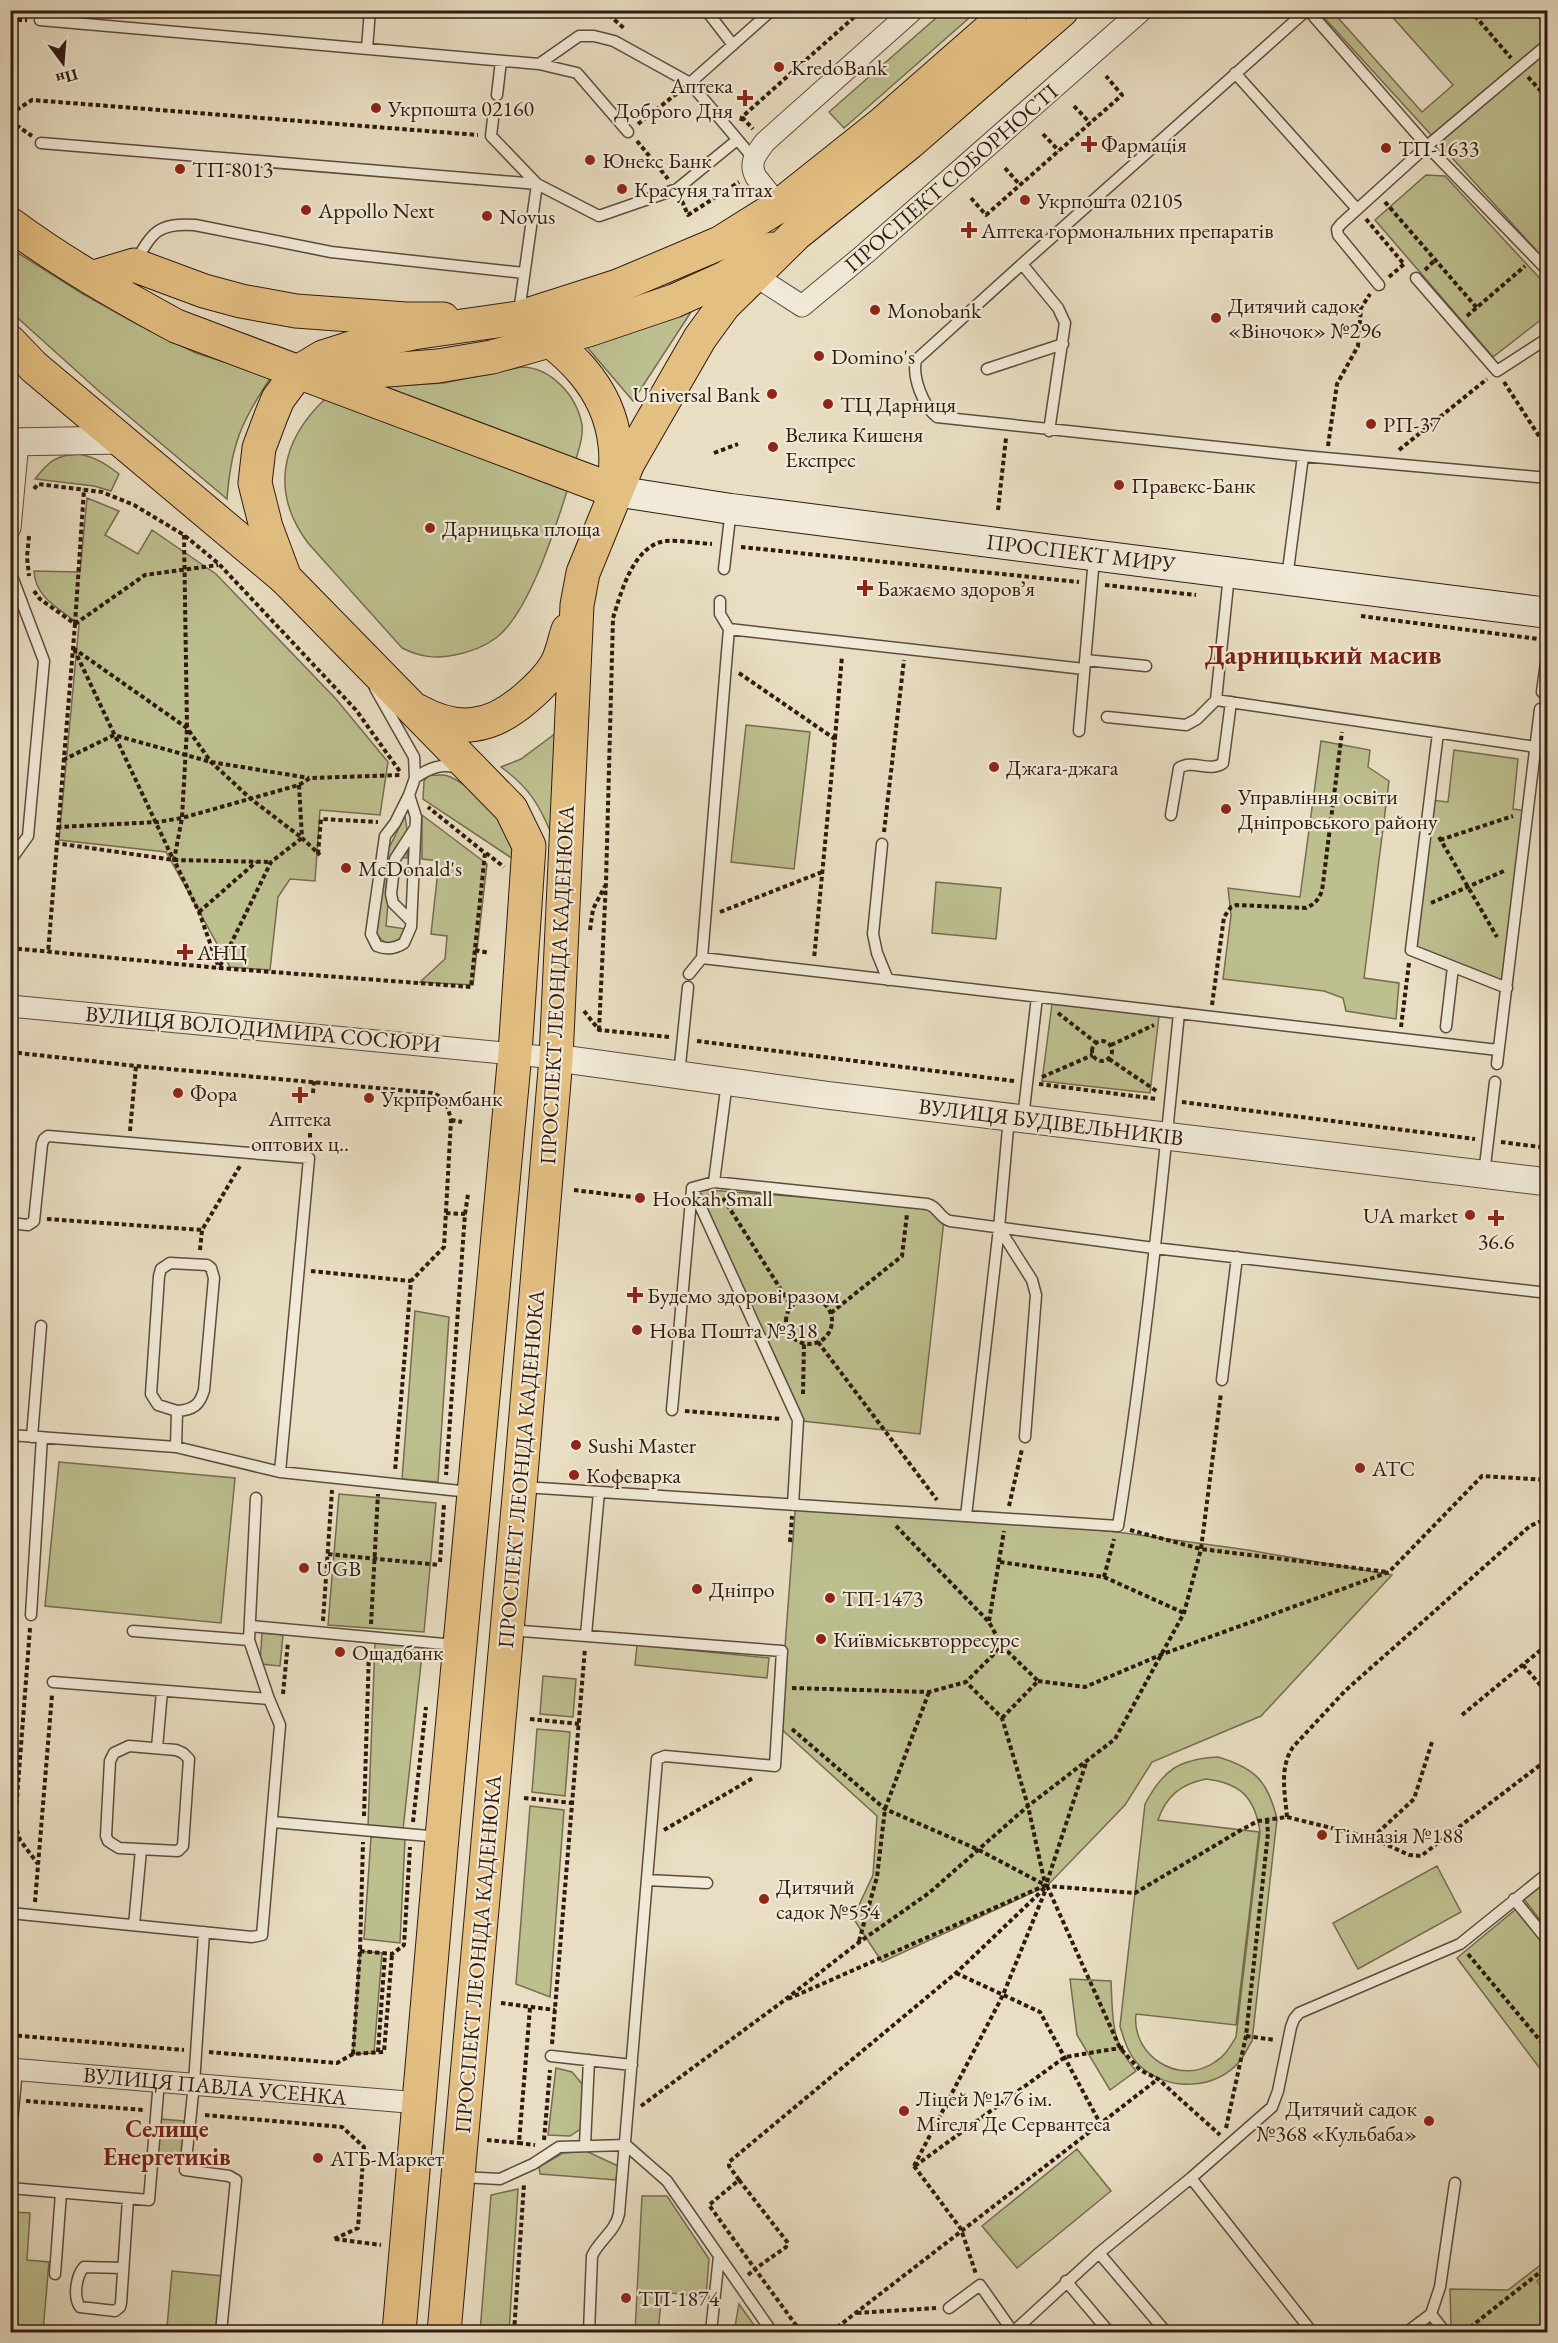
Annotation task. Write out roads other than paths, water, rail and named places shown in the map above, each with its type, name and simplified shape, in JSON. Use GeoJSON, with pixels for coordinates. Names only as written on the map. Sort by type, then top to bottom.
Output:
{"type":"FeatureCollection","features":[{"type":"Feature","properties":{"kind":"main road"},"geometry":{"type":"LineString","coordinates":[[285,578],[266,527],[255,483],[259,448],[267,427],[278,399],[298,372],[322,357],[370,342],[414,333],[518,318],[618,286],[666,268],[720,243],[779,206],[890,117],[1012,10]]}},
{"type":"Feature","properties":{"kind":"main road"},"geometry":{"type":"LineString","coordinates":[[10,342],[34,367],[285,578],[411,707],[432,719],[456,725],[476,725],[494,720],[515,708],[541,686],[557,664],[577,605],[583,573],[615,491],[700,338],[724,305],[796,234],[909,143],[1062,10]]}},
{"type":"Feature","properties":{"kind":"main road"},"geometry":{"type":"LineString","coordinates":[[10,224],[91,278],[176,326],[615,491]]}},
{"type":"Feature","properties":{"kind":"main road"},"geometry":{"type":"LineString","coordinates":[[298,372],[375,371],[438,366],[492,357],[588,330],[674,301],[725,278],[796,234]]}},
{"type":"Feature","properties":{"kind":"main road"},"geometry":{"type":"LineString","coordinates":[[91,278],[134,265],[204,291],[296,311],[406,320],[518,318],[551,340],[584,372],[600,397],[610,421],[615,445],[615,491]]}},
{"type":"Feature","properties":{"kind":"main road","name":"ПРОСПЕКТ МИРУ"},"geometry":{"type":"LineString","coordinates":[[615,491],[731,509],[1548,613]]}},
{"type":"Feature","properties":{"kind":"main road","name":"ПРОСПЕКТ ЛЕОНІДА КАДЕНЮКА"},"geometry":{"type":"LineString","coordinates":[[444,2332],[556,1058],[577,605]]}},
{"type":"Feature","properties":{"kind":"main road","name":"ПРОСПЕКТ ЛЕОНІДА КАДЕНЮКА"},"geometry":{"type":"LineString","coordinates":[[399,2332],[419,2103],[427,1836],[460,1645],[459,1491],[515,1053],[529,846],[511,809],[411,707]]}},
{"type":"Feature","properties":{"kind":"street"},"geometry":{"type":"LineString","coordinates":[[779,206],[751,167],[765,142],[913,10]]}},
{"type":"Feature","properties":{"kind":"street","name":"ПРОСПЕКТ СОБОРНОСТІ"},"geometry":{"type":"LineString","coordinates":[[754,275],[802,306],[866,253],[1142,10]]}},
{"type":"Feature","properties":{"kind":"street"},"geometry":{"type":"LineString","coordinates":[[20,531],[13,441],[121,440]]}},
{"type":"Feature","properties":{"kind":"street","name":"ВУЛИЦЯ ВОЛОДИМИРА СОСЮРИ"},"geometry":{"type":"LineString","coordinates":[[10,1006],[556,1058]]}},
{"type":"Feature","properties":{"kind":"street","name":"ВУЛИЦЯ БУДІВЕЛЬНИКІВ"},"geometry":{"type":"LineString","coordinates":[[556,1058],[727,1082],[1548,1182]]}},
{"type":"Feature","properties":{"kind":"street","name":"ВУЛИЦЯ ПАВЛА УСЕНКА"},"geometry":{"type":"LineString","coordinates":[[14,2069],[419,2103]]}},
{"type":"Feature","properties":{"kind":"lane"},"geometry":{"type":"LineString","coordinates":[[367,49],[370,10]]}},
{"type":"Feature","properties":{"kind":"lane"},"geometry":{"type":"LineString","coordinates":[[706,10],[734,45]]}},
{"type":"Feature","properties":{"kind":"lane"},"geometry":{"type":"LineString","coordinates":[[690,83],[772,10]]}},
{"type":"Feature","properties":{"kind":"lane"},"geometry":{"type":"LineString","coordinates":[[1548,271],[1427,146],[1307,10],[921,354],[916,360],[915,367],[927,406],[937,417],[1327,459],[1548,478]]}},
{"type":"Feature","properties":{"kind":"lane"},"geometry":{"type":"LineString","coordinates":[[40,20],[539,64],[577,73],[628,132]]}},
{"type":"Feature","properties":{"kind":"lane"},"geometry":{"type":"LineString","coordinates":[[539,64],[579,36],[614,40],[690,83],[737,140],[751,167]]}},
{"type":"Feature","properties":{"kind":"lane"},"geometry":{"type":"LineString","coordinates":[[1379,285],[1338,235],[1337,229],[1427,146],[1548,44]]}},
{"type":"Feature","properties":{"kind":"lane"},"geometry":{"type":"LineString","coordinates":[[497,95],[501,61]]}},
{"type":"Feature","properties":{"kind":"lane"},"geometry":{"type":"LineString","coordinates":[[1235,73],[1357,209]]}},
{"type":"Feature","properties":{"kind":"lane"},"geometry":{"type":"LineString","coordinates":[[493,119],[491,136],[537,184],[599,216],[676,189],[737,140]]}},
{"type":"Feature","properties":{"kind":"lane"},"geometry":{"type":"LineString","coordinates":[[41,143],[537,184]]}},
{"type":"Feature","properties":{"kind":"lane"},"geometry":{"type":"LineString","coordinates":[[518,318],[537,184]]}},
{"type":"Feature","properties":{"kind":"lane"},"geometry":{"type":"LineString","coordinates":[[134,265],[146,243],[157,231],[175,224],[195,225],[332,252],[524,273]]}},
{"type":"Feature","properties":{"kind":"lane"},"geometry":{"type":"LineString","coordinates":[[1022,264],[1063,315],[1065,331],[1049,430]]}},
{"type":"Feature","properties":{"kind":"lane"},"geometry":{"type":"LineString","coordinates":[[1416,278],[1497,372],[1548,338]]}},
{"type":"Feature","properties":{"kind":"lane"},"geometry":{"type":"LineString","coordinates":[[987,369],[1063,344]]}},
{"type":"Feature","properties":{"kind":"lane"},"geometry":{"type":"LineString","coordinates":[[1287,580],[1303,456]]}},
{"type":"Feature","properties":{"kind":"lane"},"geometry":{"type":"LineString","coordinates":[[724,569],[731,509]]}},
{"type":"Feature","properties":{"kind":"lane"},"geometry":{"type":"LineString","coordinates":[[1079,731],[1095,555]]}},
{"type":"Feature","properties":{"kind":"lane"},"geometry":{"type":"LineString","coordinates":[[10,571],[44,661],[28,836],[10,861]]}},
{"type":"Feature","properties":{"kind":"lane"},"geometry":{"type":"LineString","coordinates":[[1107,717],[1186,725],[1197,719],[1216,700],[1229,572]]}},
{"type":"Feature","properties":{"kind":"lane"},"geometry":{"type":"LineString","coordinates":[[689,974],[702,958],[729,628],[720,614],[720,601]]}},
{"type":"Feature","properties":{"kind":"lane"},"geometry":{"type":"LineString","coordinates":[[729,628],[905,648],[1085,664],[1146,666]]}},
{"type":"Feature","properties":{"kind":"lane"},"geometry":{"type":"LineString","coordinates":[[349,643],[414,757],[415,778],[409,795],[395,824],[385,836],[371,929],[374,942],[382,948],[399,947],[404,944],[410,934],[416,817],[409,795]]}},
{"type":"Feature","properties":{"kind":"lane"},"geometry":{"type":"LineString","coordinates":[[1542,692],[1548,648]]}},
{"type":"Feature","properties":{"kind":"lane"},"geometry":{"type":"LineString","coordinates":[[1216,700],[1536,747]]}},
{"type":"Feature","properties":{"kind":"lane"},"geometry":{"type":"LineString","coordinates":[[1171,815],[1179,768],[1191,764],[1214,767],[1223,763],[1230,702]]}},
{"type":"Feature","properties":{"kind":"lane"},"geometry":{"type":"LineString","coordinates":[[1497,1064],[1540,709]]}},
{"type":"Feature","properties":{"kind":"lane"},"geometry":{"type":"LineString","coordinates":[[1438,733],[1411,950],[1507,987]]}},
{"type":"Feature","properties":{"kind":"lane"},"geometry":{"type":"LineString","coordinates":[[415,778],[429,768],[447,765],[474,773]]}},
{"type":"Feature","properties":{"kind":"lane"},"geometry":{"type":"LineString","coordinates":[[411,921],[393,903],[391,894],[395,859],[416,828]]}},
{"type":"Feature","properties":{"kind":"lane"},"geometry":{"type":"LineString","coordinates":[[882,844],[873,934],[877,953],[888,980]]}},
{"type":"Feature","properties":{"kind":"lane"},"geometry":{"type":"LineString","coordinates":[[702,958],[1498,1050]]}},
{"type":"Feature","properties":{"kind":"lane"},"geometry":{"type":"LineString","coordinates":[[1446,1027],[1453,967]]}},
{"type":"Feature","properties":{"kind":"lane"},"geometry":{"type":"LineString","coordinates":[[679,1075],[688,987]]}},
{"type":"Feature","properties":{"kind":"lane"},"geometry":{"type":"LineString","coordinates":[[966,1516],[999,1228],[1016,1118],[1028,1083],[1037,997]]}},
{"type":"Feature","properties":{"kind":"lane"},"geometry":{"type":"LineString","coordinates":[[520,1486],[1118,1527],[1154,1248],[1179,1013]]}},
{"type":"Feature","properties":{"kind":"lane"},"geometry":{"type":"LineString","coordinates":[[714,1182],[727,1082]]}},
{"type":"Feature","properties":{"kind":"lane"},"geometry":{"type":"LineString","coordinates":[[1484,1174],[1495,1082]]}},
{"type":"Feature","properties":{"kind":"lane"},"geometry":{"type":"LineString","coordinates":[[10,1223],[31,1224],[35,1218],[44,1139],[54,1135],[309,1158],[280,1472]]}},
{"type":"Feature","properties":{"kind":"lane"},"geometry":{"type":"LineString","coordinates":[[692,1188],[714,1182],[908,1202],[934,1206],[941,1216],[950,1221],[999,1228],[1548,1293]]}},
{"type":"Feature","properties":{"kind":"lane"},"geometry":{"type":"LineString","coordinates":[[672,1410],[692,1188]]}},
{"type":"Feature","properties":{"kind":"lane"},"geometry":{"type":"LineString","coordinates":[[692,1188],[798,1420],[793,1505]]}},
{"type":"Feature","properties":{"kind":"lane"},"geometry":{"type":"LineString","coordinates":[[999,1228],[1032,1280],[1036,1295],[1025,1437]]}},
{"type":"Feature","properties":{"kind":"lane"},"geometry":{"type":"LineString","coordinates":[[1222,1380],[1237,1257]]}},
{"type":"Feature","properties":{"kind":"lane"},"geometry":{"type":"LineString","coordinates":[[170,1263],[198,1264],[211,1268],[213,1273],[204,1390],[200,1403],[194,1408],[177,1411],[158,1405],[151,1394],[159,1276],[161,1269],[170,1263]]}},
{"type":"Feature","properties":{"kind":"lane"},"geometry":{"type":"LineString","coordinates":[[31,1616],[41,1326]]}},
{"type":"Feature","properties":{"kind":"lane"},"geometry":{"type":"LineString","coordinates":[[176,1448],[177,1411]]}},
{"type":"Feature","properties":{"kind":"lane"},"geometry":{"type":"LineString","coordinates":[[10,1435],[176,1448],[280,1472],[459,1491]]}},
{"type":"Feature","properties":{"kind":"lane"},"geometry":{"type":"LineString","coordinates":[[586,1635],[599,1492]]}},
{"type":"Feature","properties":{"kind":"lane"},"geometry":{"type":"LineString","coordinates":[[10,1913],[252,1937],[262,1935],[280,1725],[249,1640],[256,1498]]}},
{"type":"Feature","properties":{"kind":"lane"},"geometry":{"type":"LineString","coordinates":[[250,1626],[460,1645]]}},
{"type":"Feature","properties":{"kind":"lane"},"geometry":{"type":"LineString","coordinates":[[507,1630],[782,1651],[775,1766],[660,1757],[656,1764],[629,2115],[618,2220],[591,2256],[589,2332]]}},
{"type":"Feature","properties":{"kind":"lane"},"geometry":{"type":"LineString","coordinates":[[133,1631],[249,1640]]}},
{"type":"Feature","properties":{"kind":"lane"},"geometry":{"type":"LineString","coordinates":[[53,1682],[269,1699]]}},
{"type":"Feature","properties":{"kind":"lane"},"geometry":{"type":"LineString","coordinates":[[157,1748],[162,1691]]}},
{"type":"Feature","properties":{"kind":"lane"},"geometry":{"type":"LineString","coordinates":[[129,1746],[176,1750],[189,1759],[183,1846],[174,1852],[141,1850],[119,1848],[108,1841],[106,1836],[110,1761],[114,1753],[129,1746]]}},
{"type":"Feature","properties":{"kind":"lane"},"geometry":{"type":"LineString","coordinates":[[273,1822],[427,1836]]}},
{"type":"Feature","properties":{"kind":"lane"},"geometry":{"type":"LineString","coordinates":[[134,1925],[141,1850]]}},
{"type":"Feature","properties":{"kind":"lane"},"geometry":{"type":"LineString","coordinates":[[949,2307],[980,2285],[1013,2332],[1098,2253],[1191,2178],[1272,2107],[1278,2091],[1294,2019],[1299,2013],[1461,1944],[1548,1873]]}},
{"type":"Feature","properties":{"kind":"lane"},"geometry":{"type":"LineString","coordinates":[[646,1880],[707,1883]]}},
{"type":"Feature","properties":{"kind":"lane"},"geometry":{"type":"LineString","coordinates":[[1514,1899],[1548,1941]]}},
{"type":"Feature","properties":{"kind":"lane"},"geometry":{"type":"LineString","coordinates":[[204,1932],[194,2084],[185,2170],[229,2176],[236,2180],[221,2332]]}},
{"type":"Feature","properties":{"kind":"lane"},"geometry":{"type":"LineString","coordinates":[[551,2056],[632,2065]]}},
{"type":"Feature","properties":{"kind":"lane"},"geometry":{"type":"LineString","coordinates":[[585,2145],[589,2061]]}},
{"type":"Feature","properties":{"kind":"lane"},"geometry":{"type":"LineString","coordinates":[[10,2143],[14,2069]]}},
{"type":"Feature","properties":{"kind":"lane"},"geometry":{"type":"LineString","coordinates":[[10,2188],[149,2200],[159,2081]]}},
{"type":"Feature","properties":{"kind":"lane"},"geometry":{"type":"LineString","coordinates":[[458,2177],[500,2179],[525,2168],[559,2147],[626,2145],[667,2181],[772,2332]]}},
{"type":"Feature","properties":{"kind":"lane"},"geometry":{"type":"LineString","coordinates":[[1191,2178],[1312,2332]]}},
{"type":"Feature","properties":{"kind":"lane"},"geometry":{"type":"LineString","coordinates":[[1407,2332],[1431,2314],[1440,2287],[1455,2183]]}},
{"type":"Feature","properties":{"kind":"lane"},"geometry":{"type":"LineString","coordinates":[[55,2274],[61,2193]]}},
{"type":"Feature","properties":{"kind":"lane"},"geometry":{"type":"LineString","coordinates":[[123,2268],[84,2267],[79,2273],[76,2299],[80,2307],[118,2310],[121,2303],[128,2199]]}},
{"type":"Feature","properties":{"kind":"lane"},"geometry":{"type":"LineString","coordinates":[[1098,2253],[1166,2332]]}},
{"type":"Feature","properties":{"kind":"lane"},"geometry":{"type":"LineString","coordinates":[[712,2332],[719,2256]]}},
{"type":"Feature","properties":{"kind":"lane"},"geometry":{"type":"LineString","coordinates":[[1066,2281],[1109,2332]]}},
{"type":"Feature","properties":{"kind":"lane"},"geometry":{"type":"LineString","coordinates":[[1431,2314],[1446,2332]]}},
{"type":"Feature","properties":{"kind":"place","name":"KredoBank"},"geometry":{"type":"Point","coordinates":[779,67]}},
{"type":"Feature","properties":{"kind":"place","name":"Аптека Доброго Дня"},"geometry":{"type":"Point","coordinates":[745,98]}},
{"type":"Feature","properties":{"kind":"place","name":"Укрпошта 02160"},"geometry":{"type":"Point","coordinates":[376,108]}},
{"type":"Feature","properties":{"kind":"place","name":"Фармація"},"geometry":{"type":"Point","coordinates":[1089,144]}},
{"type":"Feature","properties":{"kind":"place","name":"ТП-1633"},"geometry":{"type":"Point","coordinates":[1386,148]}},
{"type":"Feature","properties":{"kind":"place","name":"Юнекс Банк"},"geometry":{"type":"Point","coordinates":[590,160]}},
{"type":"Feature","properties":{"kind":"place","name":"ТП-8013"},"geometry":{"type":"Point","coordinates":[180,169]}},
{"type":"Feature","properties":{"kind":"place","name":"Красуня та птах"},"geometry":{"type":"Point","coordinates":[622,189]}},
{"type":"Feature","properties":{"kind":"place","name":"Укрпошта 02105"},"geometry":{"type":"Point","coordinates":[1025,200]}},
{"type":"Feature","properties":{"kind":"place","name":"Appollo Next"},"geometry":{"type":"Point","coordinates":[306,210]}},
{"type":"Feature","properties":{"kind":"place","name":"Novus"},"geometry":{"type":"Point","coordinates":[487,216]}},
{"type":"Feature","properties":{"kind":"place","name":"Аптека гормональних препаратів"},"geometry":{"type":"Point","coordinates":[969,230]}},
{"type":"Feature","properties":{"kind":"place","name":"Monobank"},"geometry":{"type":"Point","coordinates":[875,310]}},
{"type":"Feature","properties":{"kind":"place","name":"Дитячий садок «Віночок» №296"},"geometry":{"type":"Point","coordinates":[1216,318]}},
{"type":"Feature","properties":{"kind":"place","name":"Domino's"},"geometry":{"type":"Point","coordinates":[819,356]}},
{"type":"Feature","properties":{"kind":"place","name":"Universal Bank"},"geometry":{"type":"Point","coordinates":[772,394]}},
{"type":"Feature","properties":{"kind":"place","name":"ТЦ Дарниця"},"geometry":{"type":"Point","coordinates":[828,404]}},
{"type":"Feature","properties":{"kind":"place","name":"РП-37"},"geometry":{"type":"Point","coordinates":[1371,424]}},
{"type":"Feature","properties":{"kind":"place","name":"Велика Кишеня Експрес"},"geometry":{"type":"Point","coordinates":[773,447]}},
{"type":"Feature","properties":{"kind":"place","name":"Правекс-Банк"},"geometry":{"type":"Point","coordinates":[1119,485]}},
{"type":"Feature","properties":{"kind":"place","name":"Дарницька площа"},"geometry":{"type":"Point","coordinates":[430,528]}},
{"type":"Feature","properties":{"kind":"place","name":"Бажаємо здоровʼя"},"geometry":{"type":"Point","coordinates":[865,588]}},
{"type":"Feature","properties":{"kind":"place","name":"Джага-джага"},"geometry":{"type":"Point","coordinates":[994,767]}},
{"type":"Feature","properties":{"kind":"place","name":"Управління освіти Дніпровського району"},"geometry":{"type":"Point","coordinates":[1226,809]}},
{"type":"Feature","properties":{"kind":"place","name":"McDonald's"},"geometry":{"type":"Point","coordinates":[346,868]}},
{"type":"Feature","properties":{"kind":"place","name":"АНЦ"},"geometry":{"type":"Point","coordinates":[185,952]}},
{"type":"Feature","properties":{"kind":"place","name":"Фора"},"geometry":{"type":"Point","coordinates":[178,1093]}},
{"type":"Feature","properties":{"kind":"place","name":"Аптека оптових ц‥"},"geometry":{"type":"Point","coordinates":[300,1095]}},
{"type":"Feature","properties":{"kind":"place","name":"Укрпромбанк"},"geometry":{"type":"Point","coordinates":[369,1098]}},
{"type":"Feature","properties":{"kind":"place","name":"Hookah Small"},"geometry":{"type":"Point","coordinates":[640,1198]}},
{"type":"Feature","properties":{"kind":"place","name":"UA market"},"geometry":{"type":"Point","coordinates":[1470,1215]}},
{"type":"Feature","properties":{"kind":"place","name":"36.6"},"geometry":{"type":"Point","coordinates":[1496,1218]}},
{"type":"Feature","properties":{"kind":"place","name":"Будемо здорові разом"},"geometry":{"type":"Point","coordinates":[635,1295]}},
{"type":"Feature","properties":{"kind":"place","name":"Нова Пошта №318"},"geometry":{"type":"Point","coordinates":[637,1330]}},
{"type":"Feature","properties":{"kind":"place","name":"Sushi Master"},"geometry":{"type":"Point","coordinates":[576,1445]}},
{"type":"Feature","properties":{"kind":"place","name":"АТС"},"geometry":{"type":"Point","coordinates":[1360,1468]}},
{"type":"Feature","properties":{"kind":"place","name":"Кофеварка"},"geometry":{"type":"Point","coordinates":[574,1475]}},
{"type":"Feature","properties":{"kind":"place","name":"UGB"},"geometry":{"type":"Point","coordinates":[304,1568]}},
{"type":"Feature","properties":{"kind":"place","name":"Дніпро"},"geometry":{"type":"Point","coordinates":[697,1589]}},
{"type":"Feature","properties":{"kind":"place","name":"ТП-1473"},"geometry":{"type":"Point","coordinates":[830,1598]}},
{"type":"Feature","properties":{"kind":"place","name":"Київміськвторресурс"},"geometry":{"type":"Point","coordinates":[821,1639]}},
{"type":"Feature","properties":{"kind":"place","name":"Ощадбанк"},"geometry":{"type":"Point","coordinates":[340,1652]}},
{"type":"Feature","properties":{"kind":"place","name":"Гімназія №188"},"geometry":{"type":"Point","coordinates":[1322,1835]}},
{"type":"Feature","properties":{"kind":"place","name":"Дитячий садок №554"},"geometry":{"type":"Point","coordinates":[764,1899]}},
{"type":"Feature","properties":{"kind":"place","name":"Ліцей №176 ім. Мігеля Де Сервантеса"},"geometry":{"type":"Point","coordinates":[904,2111]}},
{"type":"Feature","properties":{"kind":"place","name":"Дитячий садок №368 «Кульбаба»"},"geometry":{"type":"Point","coordinates":[1429,2121]}},
{"type":"Feature","properties":{"kind":"place","name":"АТБ-Маркет"},"geometry":{"type":"Point","coordinates":[318,2158]}},
{"type":"Feature","properties":{"kind":"place","name":"ТП-1874"},"geometry":{"type":"Point","coordinates":[626,2298]}},
{"type":"Feature","properties":{"kind":"district","name":"Дарницький масив"},"geometry":{"type":"Point","coordinates":[1323,654]}},
{"type":"Feature","properties":{"kind":"district","name":"Селище Енергетиків"},"geometry":{"type":"Point","coordinates":[167,2142]}}]}
